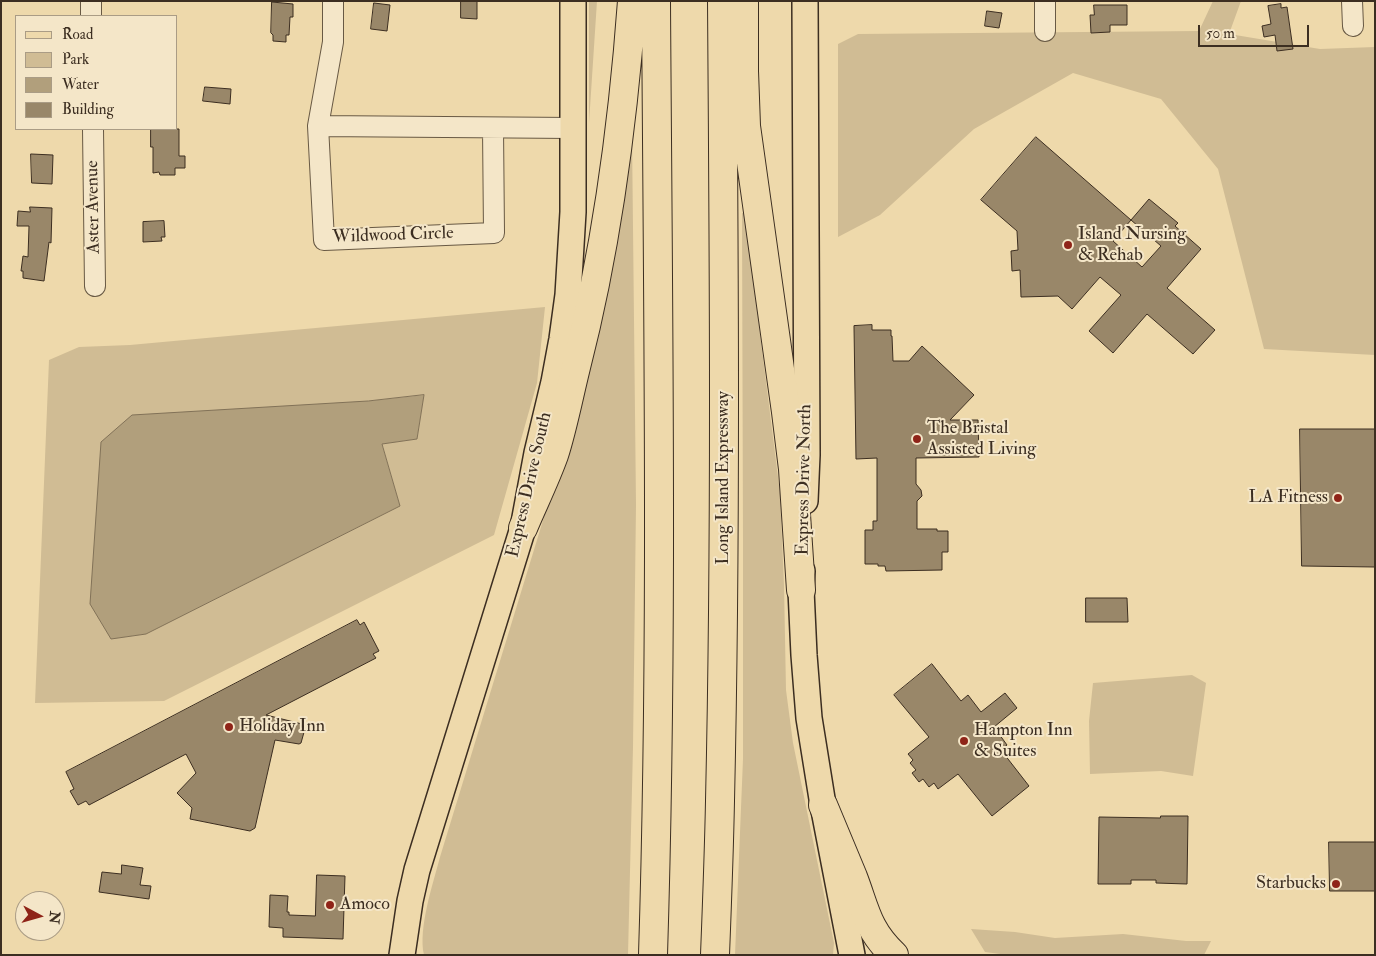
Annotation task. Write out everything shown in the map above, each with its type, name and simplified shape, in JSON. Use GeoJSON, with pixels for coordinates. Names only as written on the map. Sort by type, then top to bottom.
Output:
{"type":"FeatureCollection","features":[{"type":"Feature","properties":{"kind":"highway"},"geometry":{"type":"LineString","coordinates":[[523,528],[554,454],[580,354],[596,281],[606,229],[620,133],[632,1]]}},
{"type":"Feature","properties":{"kind":"highway"},"geometry":{"type":"LineString","coordinates":[[653,955],[659,618],[656,1]]}},
{"type":"Feature","properties":{"kind":"highway","name":"Long Island Expressway"},"geometry":{"type":"LineString","coordinates":[[715,955],[721,795],[724,558],[722,1]]}},
{"type":"Feature","properties":{"kind":"highway"},"geometry":{"type":"LineString","coordinates":[[744,1],[746,126],[793,469],[801,590]]}},
{"type":"Feature","properties":{"kind":"highway"},"geometry":{"type":"LineString","coordinates":[[823,805],[854,880],[867,919],[874,933],[894,955]]}},
{"type":"Feature","properties":{"kind":"main road","name":"Express Drive South"},"geometry":{"type":"LineString","coordinates":[[402,955],[410,901],[417,870],[523,528],[536,453],[554,382],[562,339],[568,295],[573,212],[573,1]]}},
{"type":"Feature","properties":{"kind":"main road","name":"Express Drive North"},"geometry":{"type":"LineString","coordinates":[[805,1],[807,455],[801,590],[809,718],[823,805],[852,955]]}},
{"type":"Feature","properties":{"kind":"street"},"geometry":{"type":"LineString","coordinates":[[91,1],[91,15]]}},
{"type":"Feature","properties":{"kind":"street"},"geometry":{"type":"LineString","coordinates":[[332,1],[333,42],[318,126],[573,128]]}},
{"type":"Feature","properties":{"kind":"street"},"geometry":{"type":"LineString","coordinates":[[1045,1],[1045,30]]}},
{"type":"Feature","properties":{"kind":"street"},"geometry":{"type":"LineString","coordinates":[[1352,1],[1353,26]]}},
{"type":"Feature","properties":{"kind":"street","name":"Wildwood Circle"},"geometry":{"type":"LineString","coordinates":[[318,126],[324,240],[494,233],[493,128]]}},
{"type":"Feature","properties":{"kind":"street","name":"Aster Avenue"},"geometry":{"type":"LineString","coordinates":[[93,130],[95,286]]}},
{"type":"Feature","properties":{"kind":"green space"},"geometry":{"type":"Polygon","coordinates":[[[589,1],[597,1],[589,123],[589,1]]]}},
{"type":"Feature","properties":{"kind":"green space"},"geometry":{"type":"Polygon","coordinates":[[[1213,1],[1241,1],[1229,34],[1320,49],[1375,47],[1375,355],[1264,349],[1218,169],[1161,99],[1073,73],[974,129],[880,215],[838,237],[838,44],[858,34],[1199,31],[1213,1]]]}},
{"type":"Feature","properties":{"kind":"green space"},"geometry":{"type":"Polygon","coordinates":[[[632,135],[636,505],[628,955],[424,955],[423,932],[425,919],[440,857],[563,455],[632,135]]]}},
{"type":"Feature","properties":{"kind":"green space"},"geometry":{"type":"Polygon","coordinates":[[[742,213],[745,214],[780,493],[786,690],[793,743],[834,943],[833,955],[735,955],[743,759],[742,213]]]}},
{"type":"Feature","properties":{"kind":"green space"},"geometry":{"type":"Polygon","coordinates":[[[545,307],[537,383],[494,535],[164,701],[35,703],[49,360],[79,347],[130,345],[545,307]],[[424,395],[368,401],[111,638],[146,634],[400,506],[382,443],[417,439],[424,395]]]}},
{"type":"Feature","properties":{"kind":"green space"},"geometry":{"type":"Polygon","coordinates":[[[1192,675],[1206,683],[1193,776],[1161,771],[1090,774],[1089,721],[1093,683],[1192,675]]]}},
{"type":"Feature","properties":{"kind":"green space"},"geometry":{"type":"Polygon","coordinates":[[[971,929],[1015,932],[1055,938],[1123,934],[1186,941],[1211,941],[1204,955],[1008,955],[985,952],[971,929]]]}},
{"type":"Feature","properties":{"kind":"water"},"geometry":{"type":"Polygon","coordinates":[[[424,395],[417,439],[382,444],[400,506],[146,634],[111,639],[90,604],[101,442],[132,415],[368,401],[424,395]]]}},
{"type":"Feature","properties":{"kind":"building"},"geometry":{"type":"Polygon","coordinates":[[[461,1],[477,1],[477,19],[461,18],[461,1]]]}},
{"type":"Feature","properties":{"kind":"building"},"geometry":{"type":"Polygon","coordinates":[[[272,2],[293,4],[293,17],[290,17],[289,35],[286,35],[286,42],[273,41],[271,33],[272,2]]]}},
{"type":"Feature","properties":{"kind":"building"},"geometry":{"type":"Polygon","coordinates":[[[374,3],[390,5],[387,31],[371,29],[374,3]]]}},
{"type":"Feature","properties":{"kind":"building"},"geometry":{"type":"Polygon","coordinates":[[[1281,4],[1281,8],[1287,7],[1293,49],[1277,51],[1275,35],[1264,37],[1262,26],[1271,24],[1268,6],[1281,4]]]}},
{"type":"Feature","properties":{"kind":"building"},"geometry":{"type":"Polygon","coordinates":[[[1094,5],[1127,5],[1127,25],[1110,25],[1110,32],[1091,33],[1090,15],[1094,15],[1094,5]]]}},
{"type":"Feature","properties":{"kind":"building"},"geometry":{"type":"Polygon","coordinates":[[[987,11],[1002,13],[999,28],[985,26],[987,11]]]}},
{"type":"Feature","properties":{"kind":"building"},"geometry":{"type":"Polygon","coordinates":[[[205,87],[231,89],[230,104],[203,101],[205,87]]]}},
{"type":"Feature","properties":{"kind":"building"},"geometry":{"type":"Polygon","coordinates":[[[179,129],[179,156],[185,156],[185,168],[175,168],[175,175],[160,175],[159,172],[153,173],[153,147],[151,147],[151,130],[179,129]]]}},
{"type":"Feature","properties":{"kind":"building","name":"Island Nursing & Rehab"},"geometry":{"type":"Polygon","coordinates":[[[1036,137],[1131,220],[1149,199],[1178,223],[1175,226],[1201,249],[1167,288],[1215,330],[1193,354],[1147,314],[1113,353],[1089,331],[1121,295],[1100,277],[1072,309],[1058,296],[1021,297],[1020,270],[1012,271],[1011,251],[1018,250],[1017,231],[981,200],[1036,137]],[[1131,220],[1113,241],[1142,267],[1161,246],[1131,220]]]}},
{"type":"Feature","properties":{"kind":"building"},"geometry":{"type":"Polygon","coordinates":[[[31,154],[53,155],[52,184],[32,183],[31,154]]]}},
{"type":"Feature","properties":{"kind":"building"},"geometry":{"type":"Polygon","coordinates":[[[30,207],[52,208],[51,243],[49,242],[44,281],[23,278],[23,271],[21,271],[23,256],[28,257],[29,226],[17,226],[18,211],[30,212],[30,207]]]}},
{"type":"Feature","properties":{"kind":"building"},"geometry":{"type":"Polygon","coordinates":[[[164,221],[165,237],[161,237],[162,241],[143,242],[143,222],[164,221]]]}},
{"type":"Feature","properties":{"kind":"building","name":"The Bristal Assisted Living"},"geometry":{"type":"Polygon","coordinates":[[[872,325],[872,330],[891,330],[893,361],[909,361],[922,346],[974,395],[950,420],[978,420],[979,457],[916,458],[916,484],[921,490],[922,496],[917,501],[917,529],[948,531],[948,552],[942,552],[942,570],[886,571],[885,566],[865,564],[865,530],[873,530],[873,521],[877,521],[877,458],[856,459],[854,326],[872,325]]]}},
{"type":"Feature","properties":{"kind":"building","name":"LA Fitness"},"geometry":{"type":"Polygon","coordinates":[[[1300,429],[1375,429],[1375,567],[1302,566],[1300,429]]]}},
{"type":"Feature","properties":{"kind":"building"},"geometry":{"type":"Polygon","coordinates":[[[1086,598],[1127,598],[1128,622],[1086,622],[1086,598]]]}},
{"type":"Feature","properties":{"kind":"building","name":"Holiday Inn"},"geometry":{"type":"Polygon","coordinates":[[[357,620],[360,625],[364,622],[379,651],[373,654],[376,658],[266,715],[306,725],[301,743],[299,744],[275,740],[255,828],[250,831],[190,819],[192,808],[177,793],[196,773],[186,754],[89,805],[86,801],[78,805],[70,791],[74,789],[66,772],[357,620]]]}},
{"type":"Feature","properties":{"kind":"building","name":"Hampton Inn & Suites"},"geometry":{"type":"Polygon","coordinates":[[[932,664],[961,701],[968,695],[981,712],[1005,693],[1017,708],[994,727],[1007,745],[1001,750],[1029,786],[992,816],[958,774],[938,789],[934,783],[929,787],[923,779],[919,782],[912,773],[916,770],[910,763],[913,760],[908,754],[929,737],[894,695],[932,664]]]}},
{"type":"Feature","properties":{"kind":"building"},"geometry":{"type":"Polygon","coordinates":[[[1161,816],[1188,816],[1187,884],[1156,883],[1156,880],[1131,880],[1131,884],[1098,884],[1099,817],[1160,818],[1161,816]]]}},
{"type":"Feature","properties":{"kind":"building"},"geometry":{"type":"Polygon","coordinates":[[[1329,842],[1375,842],[1375,891],[1330,891],[1329,842]]]}},
{"type":"Feature","properties":{"kind":"building"},"geometry":{"type":"Polygon","coordinates":[[[122,865],[143,868],[140,885],[151,886],[149,899],[99,892],[102,872],[121,874],[122,865]]]}},
{"type":"Feature","properties":{"kind":"building","name":"Amoco"},"geometry":{"type":"Polygon","coordinates":[[[317,875],[345,876],[343,939],[283,937],[283,928],[269,927],[270,895],[288,896],[287,912],[289,912],[289,915],[315,916],[317,875]]]}},
{"type":"Feature","properties":{"kind":"place","name":"Island Nursing & Rehab"},"geometry":{"type":"Point","coordinates":[1068,245]}},
{"type":"Feature","properties":{"kind":"place","name":"The Bristal Assisted Living"},"geometry":{"type":"Point","coordinates":[917,439]}},
{"type":"Feature","properties":{"kind":"place","name":"LA Fitness"},"geometry":{"type":"Point","coordinates":[1338,498]}},
{"type":"Feature","properties":{"kind":"place","name":"Holiday Inn"},"geometry":{"type":"Point","coordinates":[229,727]}},
{"type":"Feature","properties":{"kind":"place","name":"Hampton Inn & Suites"},"geometry":{"type":"Point","coordinates":[964,741]}},
{"type":"Feature","properties":{"kind":"place","name":"Starbucks"},"geometry":{"type":"Point","coordinates":[1336,884]}},
{"type":"Feature","properties":{"kind":"place","name":"Amoco"},"geometry":{"type":"Point","coordinates":[330,905]}}]}
